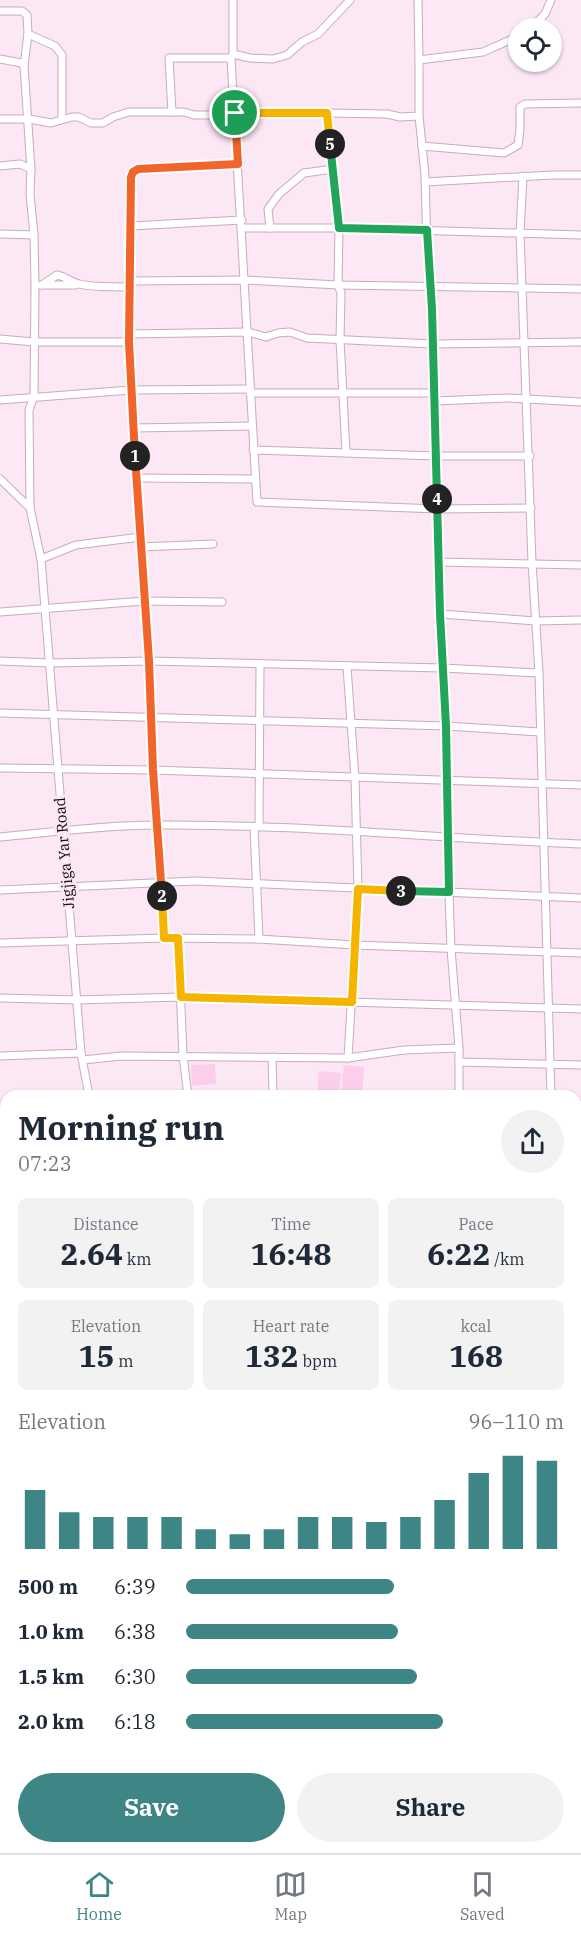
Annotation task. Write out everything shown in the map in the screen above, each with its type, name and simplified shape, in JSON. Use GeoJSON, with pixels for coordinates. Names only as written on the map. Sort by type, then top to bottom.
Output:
{"type":"FeatureCollection","features":[{"type":"Feature","properties":{"kind":"street"},"geometry":{"type":"LineString","coordinates":[[233,0],[232,56],[257,502],[262,504],[437,509],[531,508]]}},
{"type":"Feature","properties":{"kind":"street"},"geometry":{"type":"LineString","coordinates":[[172,112],[169,58],[232,56],[273,59],[287,55],[302,42],[318,34],[350,0]]}},
{"type":"Feature","properties":{"kind":"street"},"geometry":{"type":"LineString","coordinates":[[418,0],[419,116],[431,287],[440,614],[446,726],[447,838],[451,949],[459,1048],[459,1090]]}},
{"type":"Feature","properties":{"kind":"street"},"geometry":{"type":"LineString","coordinates":[[541,18],[551,0]]}},
{"type":"Feature","properties":{"kind":"street"},"geometry":{"type":"LineString","coordinates":[[0,11],[22,11],[27,15],[28,34],[55,46],[62,55],[62,119]]}},
{"type":"Feature","properties":{"kind":"street","name":"Jigjiga Yar Road"},"geometry":{"type":"LineString","coordinates":[[28,34],[24,66],[29,119],[30,209],[39,286],[34,342],[34,396],[29,410],[30,508],[41,559],[82,1057],[88,1090]]}},
{"type":"Feature","properties":{"kind":"street"},"geometry":{"type":"LineString","coordinates":[[419,60],[483,52],[508,41]]}},
{"type":"Feature","properties":{"kind":"street"},"geometry":{"type":"LineString","coordinates":[[0,59],[21,63],[24,66]]}},
{"type":"Feature","properties":{"kind":"street"},"geometry":{"type":"LineString","coordinates":[[422,146],[504,153],[518,146],[520,107],[525,104],[581,103]]}},
{"type":"Feature","properties":{"kind":"street"},"geometry":{"type":"LineString","coordinates":[[0,119],[29,119],[51,123],[79,117],[91,123],[103,123],[129,112],[184,112],[208,116],[235,113],[327,113],[419,116]]}},
{"type":"Feature","properties":{"kind":"street"},"geometry":{"type":"LineString","coordinates":[[327,113],[339,228],[338,285],[341,293],[340,340],[346,452]]}},
{"type":"Feature","properties":{"kind":"street"},"geometry":{"type":"LineString","coordinates":[[0,166],[20,164],[31,169]]}},
{"type":"Feature","properties":{"kind":"street"},"geometry":{"type":"LineString","coordinates":[[164,938],[131,390],[129,338],[131,177],[136,170],[238,164]]}},
{"type":"Feature","properties":{"kind":"street"},"geometry":{"type":"LineString","coordinates":[[270,228],[268,209],[279,194],[304,173],[333,169]]}},
{"type":"Feature","properties":{"kind":"street"},"geometry":{"type":"LineString","coordinates":[[425,182],[581,175]]}},
{"type":"Feature","properties":{"kind":"street"},"geometry":{"type":"LineString","coordinates":[[523,176],[520,233],[528,399],[532,562],[539,673],[550,1090]]}},
{"type":"Feature","properties":{"kind":"street"},"geometry":{"type":"LineString","coordinates":[[131,226],[242,224],[270,228],[581,235]]}},
{"type":"Feature","properties":{"kind":"street"},"geometry":{"type":"LineString","coordinates":[[0,234],[34,235]]}},
{"type":"Feature","properties":{"kind":"street"},"geometry":{"type":"LineString","coordinates":[[39,286],[57,275],[67,277],[72,282],[82,285],[245,280],[338,285],[581,289]]}},
{"type":"Feature","properties":{"kind":"street"},"geometry":{"type":"LineString","coordinates":[[0,339],[34,342],[248,332],[266,337],[290,332],[307,338],[432,345],[581,342]]}},
{"type":"Feature","properties":{"kind":"street"},"geometry":{"type":"LineString","coordinates":[[0,400],[131,390],[342,393],[581,402]]}},
{"type":"Feature","properties":{"kind":"street"},"geometry":{"type":"LineString","coordinates":[[134,428],[252,426]]}},
{"type":"Feature","properties":{"kind":"street"},"geometry":{"type":"LineString","coordinates":[[253,450],[436,456],[530,456]]}},
{"type":"Feature","properties":{"kind":"street"},"geometry":{"type":"LineString","coordinates":[[136,478],[255,479]]}},
{"type":"Feature","properties":{"kind":"street"},"geometry":{"type":"LineString","coordinates":[[0,479],[30,508]]}},
{"type":"Feature","properties":{"kind":"street"},"geometry":{"type":"LineString","coordinates":[[41,559],[76,545],[141,537]]}},
{"type":"Feature","properties":{"kind":"street"},"geometry":{"type":"LineString","coordinates":[[140,547],[213,544]]}},
{"type":"Feature","properties":{"kind":"street"},"geometry":{"type":"LineString","coordinates":[[439,562],[581,564]]}},
{"type":"Feature","properties":{"kind":"street"},"geometry":{"type":"LineString","coordinates":[[0,612],[144,602],[222,602]]}},
{"type":"Feature","properties":{"kind":"street"},"geometry":{"type":"LineString","coordinates":[[440,614],[536,621],[581,620]]}},
{"type":"Feature","properties":{"kind":"street"},"geometry":{"type":"LineString","coordinates":[[0,661],[49,663],[149,661],[443,668],[539,673]]}},
{"type":"Feature","properties":{"kind":"street"},"geometry":{"type":"LineString","coordinates":[[259,939],[257,827],[260,664]]}},
{"type":"Feature","properties":{"kind":"street"},"geometry":{"type":"LineString","coordinates":[[347,667],[355,778],[358,889],[348,1058]]}},
{"type":"Feature","properties":{"kind":"street"},"geometry":{"type":"LineString","coordinates":[[0,713],[446,726],[540,732]]}},
{"type":"Feature","properties":{"kind":"street"},"geometry":{"type":"LineString","coordinates":[[0,768],[153,770],[581,785]]}},
{"type":"Feature","properties":{"kind":"street"},"geometry":{"type":"LineString","coordinates":[[0,837],[87,828],[157,825],[257,827],[581,844]]}},
{"type":"Feature","properties":{"kind":"street"},"geometry":{"type":"LineString","coordinates":[[0,890],[195,881],[581,898]]}},
{"type":"Feature","properties":{"kind":"street"},"geometry":{"type":"LineString","coordinates":[[0,943],[164,938],[259,939],[355,945],[581,953]]}},
{"type":"Feature","properties":{"kind":"street"},"geometry":{"type":"LineString","coordinates":[[178,938],[183,1056],[187,1090]]}},
{"type":"Feature","properties":{"kind":"street"},"geometry":{"type":"LineString","coordinates":[[0,998],[77,1000],[181,997],[581,1009]]}},
{"type":"Feature","properties":{"kind":"street"},"geometry":{"type":"LineString","coordinates":[[0,1056],[348,1058],[404,1050],[459,1048]]}},
{"type":"Feature","properties":{"kind":"street"},"geometry":{"type":"LineString","coordinates":[[272,1057],[273,1090]]}},
{"type":"Feature","properties":{"kind":"street"},"geometry":{"type":"LineString","coordinates":[[459,1062],[581,1065]]}},
{"type":"Feature","properties":{"kind":"shaded area"},"geometry":{"type":"Polygon","coordinates":[[[215,1064],[216,1084],[192,1086],[191,1065],[215,1064]]]}},
{"type":"Feature","properties":{"kind":"shaded area"},"geometry":{"type":"Polygon","coordinates":[[[344,1065],[364,1067],[362,1090],[342,1090],[344,1065]]]}},
{"type":"Feature","properties":{"kind":"shaded area"},"geometry":{"type":"Polygon","coordinates":[[[319,1071],[341,1073],[340,1090],[317,1090],[319,1071]]]}},
{"type":"Feature","properties":{"kind":"route"},"geometry":{"type":"LineString","coordinates":[[235,113],[327,113],[339,228],[427,230],[432,309],[440,614],[446,726],[449,892],[358,889],[352,1002],[181,997],[178,938],[164,938],[129,354],[131,177],[138,169],[238,164],[235,113]]}}]}
